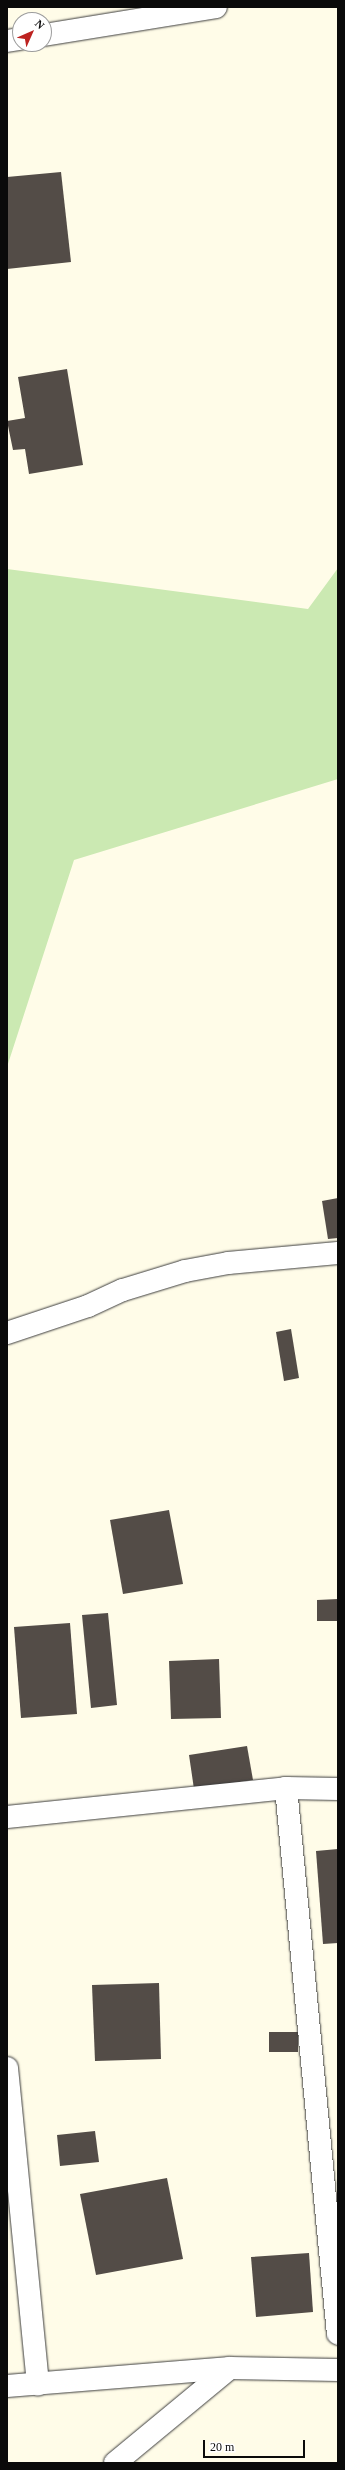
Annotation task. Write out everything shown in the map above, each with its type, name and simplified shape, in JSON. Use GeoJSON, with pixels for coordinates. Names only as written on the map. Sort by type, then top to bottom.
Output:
{"type":"FeatureCollection","features":[{"type":"Feature","properties":{"kind":"street"},"geometry":{"type":"LineString","coordinates":[[52,34],[194,8],[216,7]]}},
{"type":"Feature","properties":{"kind":"street"},"geometry":{"type":"LineString","coordinates":[[7,1333],[88,1306],[123,1290],[184,1271],[228,1263],[338,1254]]}},
{"type":"Feature","properties":{"kind":"street"},"geometry":{"type":"LineString","coordinates":[[7,1817],[286,1788],[338,1789]]}},
{"type":"Feature","properties":{"kind":"street"},"geometry":{"type":"LineString","coordinates":[[286,1788],[338,2334]]}},
{"type":"Feature","properties":{"kind":"street"},"geometry":{"type":"LineString","coordinates":[[7,2068],[38,2384]]}},
{"type":"Feature","properties":{"kind":"street"},"geometry":{"type":"LineString","coordinates":[[115,2463],[230,2368]]}},
{"type":"Feature","properties":{"kind":"street"},"geometry":{"type":"LineString","coordinates":[[7,2386],[230,2368],[338,2370]]}},
{"type":"Feature","properties":{"kind":"green space"},"geometry":{"type":"Polygon","coordinates":[[[338,568],[338,779],[74,860],[7,1067],[7,569],[308,609],[338,568]]]}},
{"type":"Feature","properties":{"kind":"building"},"geometry":{"type":"Polygon","coordinates":[[[61,172],[71,262],[7,269],[7,177],[61,172]]]}},
{"type":"Feature","properties":{"kind":"building"},"geometry":{"type":"Polygon","coordinates":[[[67,369],[83,465],[29,474],[25,449],[13,450],[7,421],[25,418],[18,377],[67,369]]]}},
{"type":"Feature","properties":{"kind":"building"},"geometry":{"type":"Polygon","coordinates":[[[338,1198],[338,1238],[328,1239],[322,1201],[338,1198]]]}},
{"type":"Feature","properties":{"kind":"building"},"geometry":{"type":"Polygon","coordinates":[[[291,1329],[299,1378],[284,1381],[276,1332],[291,1329]]]}},
{"type":"Feature","properties":{"kind":"building"},"geometry":{"type":"Polygon","coordinates":[[[169,1510],[183,1584],[123,1594],[110,1520],[169,1510]]]}},
{"type":"Feature","properties":{"kind":"building"},"geometry":{"type":"Polygon","coordinates":[[[338,1599],[338,1621],[317,1621],[317,1600],[338,1599]]]}},
{"type":"Feature","properties":{"kind":"building"},"geometry":{"type":"Polygon","coordinates":[[[108,1613],[117,1705],[91,1708],[82,1615],[108,1613]]]}},
{"type":"Feature","properties":{"kind":"building"},"geometry":{"type":"Polygon","coordinates":[[[70,1623],[77,1714],[21,1718],[14,1627],[70,1623]]]}},
{"type":"Feature","properties":{"kind":"building"},"geometry":{"type":"Polygon","coordinates":[[[219,1659],[221,1718],[171,1719],[169,1661],[219,1659]]]}},
{"type":"Feature","properties":{"kind":"building"},"geometry":{"type":"Polygon","coordinates":[[[247,1746],[253,1780],[194,1789],[189,1755],[247,1746]]]}},
{"type":"Feature","properties":{"kind":"building"},"geometry":{"type":"Polygon","coordinates":[[[338,1849],[338,1943],[323,1944],[316,1851],[338,1849]]]}},
{"type":"Feature","properties":{"kind":"building"},"geometry":{"type":"Polygon","coordinates":[[[159,1983],[161,2059],[95,2061],[92,1985],[159,1983]]]}},
{"type":"Feature","properties":{"kind":"building"},"geometry":{"type":"Polygon","coordinates":[[[269,2032],[298,2032],[298,2052],[269,2052],[269,2032]]]}},
{"type":"Feature","properties":{"kind":"building"},"geometry":{"type":"Polygon","coordinates":[[[95,2131],[99,2162],[60,2166],[57,2135],[95,2131]]]}},
{"type":"Feature","properties":{"kind":"building"},"geometry":{"type":"Polygon","coordinates":[[[167,2178],[183,2259],[96,2275],[80,2194],[167,2178]]]}},
{"type":"Feature","properties":{"kind":"building"},"geometry":{"type":"Polygon","coordinates":[[[309,2253],[313,2312],[256,2317],[251,2257],[309,2253]]]}}]}
